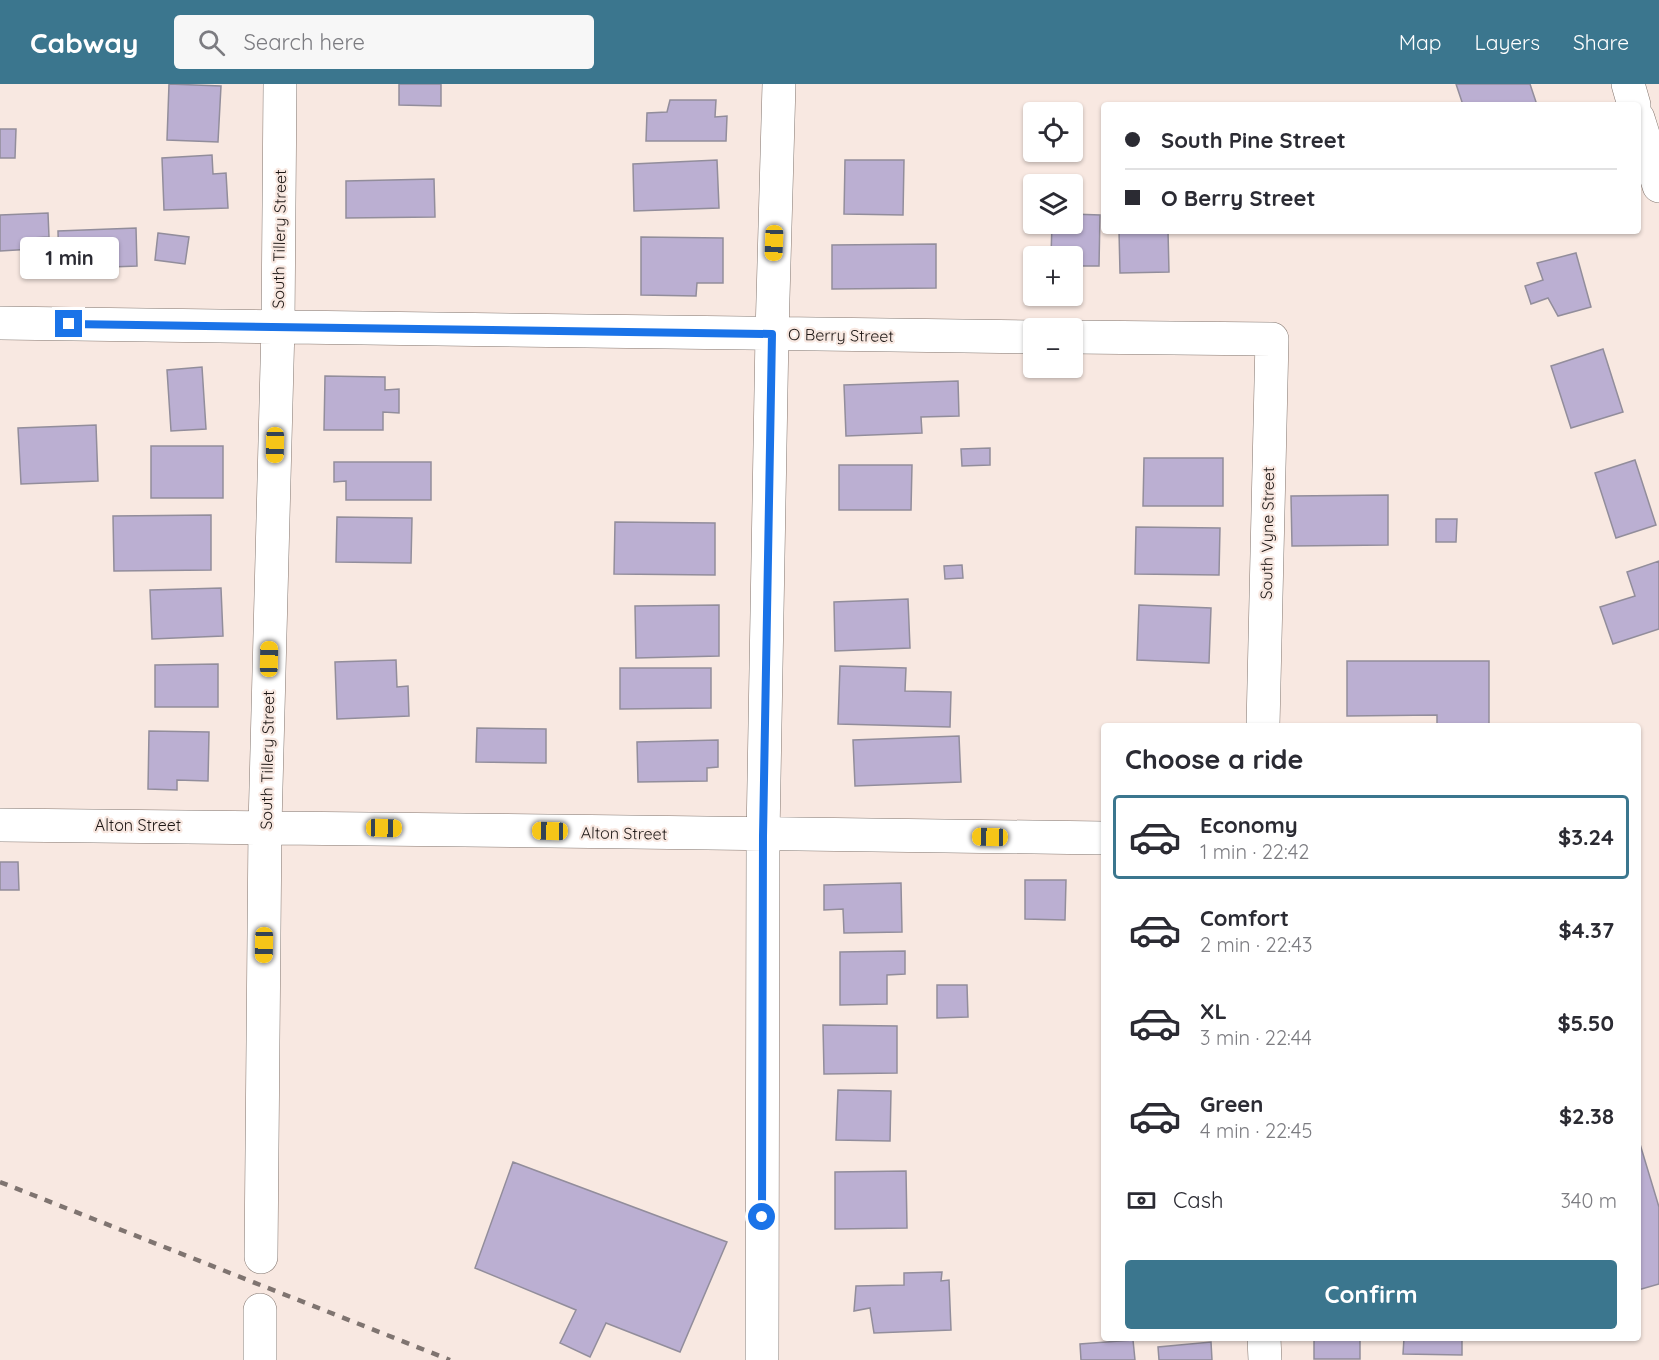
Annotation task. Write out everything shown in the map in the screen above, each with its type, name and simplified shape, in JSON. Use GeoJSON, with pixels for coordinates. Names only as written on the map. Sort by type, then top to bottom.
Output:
{"type":"FeatureCollection","features":[{"type":"Feature","properties":{"kind":"street","name":"South Tillery Street"},"geometry":{"type":"LineString","coordinates":[[261,1257],[265,826],[278,326],[280,84]]}},
{"type":"Feature","properties":{"kind":"street"},"geometry":{"type":"LineString","coordinates":[[762,1360],[763,836],[778,84]]}},
{"type":"Feature","properties":{"kind":"street"},"geometry":{"type":"LineString","coordinates":[[1628,84],[1633,102]]}},
{"type":"Feature","properties":{"kind":"street"},"geometry":{"type":"LineString","coordinates":[[1641,128],[1659,186]]}},
{"type":"Feature","properties":{"kind":"street","name":"O Berry Street"},"geometry":{"type":"LineString","coordinates":[[0,323],[1023,337]]}},
{"type":"Feature","properties":{"kind":"street","name":"South Vyne Street"},"geometry":{"type":"LineString","coordinates":[[1083,337],[1272,339],[1263,723]]}},
{"type":"Feature","properties":{"kind":"street","name":"Alton Street"},"geometry":{"type":"LineString","coordinates":[[0,825],[265,826],[763,836],[1101,838]]}},
{"type":"Feature","properties":{"kind":"street"},"geometry":{"type":"LineString","coordinates":[[260,1310],[260,1360]]}},
{"type":"Feature","properties":{"kind":"street"},"geometry":{"type":"LineString","coordinates":[[1264,1341],[1265,1360]]}},
{"type":"Feature","properties":{"kind":"building"},"geometry":{"type":"Polygon","coordinates":[[[169,84],[221,86],[218,142],[167,140],[169,84]]]}},
{"type":"Feature","properties":{"kind":"building"},"geometry":{"type":"Polygon","coordinates":[[[399,84],[441,84],[441,106],[399,105],[399,84]]]}},
{"type":"Feature","properties":{"kind":"building"},"geometry":{"type":"Polygon","coordinates":[[[1456,84],[1530,84],[1536,102],[1462,102],[1456,84]]]}},
{"type":"Feature","properties":{"kind":"building"},"geometry":{"type":"Polygon","coordinates":[[[670,100],[716,100],[715,117],[727,116],[726,141],[646,141],[647,113],[667,112],[670,100]]]}},
{"type":"Feature","properties":{"kind":"building"},"geometry":{"type":"Polygon","coordinates":[[[0,129],[16,129],[15,158],[0,158],[0,129]]]}},
{"type":"Feature","properties":{"kind":"building"},"geometry":{"type":"Polygon","coordinates":[[[212,155],[213,174],[226,173],[228,208],[164,210],[162,158],[212,155]]]}},
{"type":"Feature","properties":{"kind":"building"},"geometry":{"type":"Polygon","coordinates":[[[717,160],[719,208],[634,211],[633,164],[717,160]]]}},
{"type":"Feature","properties":{"kind":"building"},"geometry":{"type":"Polygon","coordinates":[[[845,160],[904,160],[903,215],[844,214],[845,160]]]}},
{"type":"Feature","properties":{"kind":"building"},"geometry":{"type":"Polygon","coordinates":[[[434,179],[435,217],[346,218],[346,181],[434,179]]]}},
{"type":"Feature","properties":{"kind":"building"},"geometry":{"type":"Polygon","coordinates":[[[48,213],[49,237],[32,238],[33,249],[0,251],[0,215],[48,213]]]}},
{"type":"Feature","properties":{"kind":"building"},"geometry":{"type":"Polygon","coordinates":[[[1083,214],[1100,215],[1099,266],[1083,266],[1083,246],[1051,246],[1052,234],[1083,234],[1083,214]]]}},
{"type":"Feature","properties":{"kind":"building"},"geometry":{"type":"Polygon","coordinates":[[[136,228],[137,266],[59,269],[58,231],[136,228]]]}},
{"type":"Feature","properties":{"kind":"building"},"geometry":{"type":"Polygon","coordinates":[[[158,233],[189,237],[185,264],[155,260],[158,233]]]}},
{"type":"Feature","properties":{"kind":"building"},"geometry":{"type":"Polygon","coordinates":[[[1119,234],[1168,234],[1169,272],[1120,273],[1119,234]]]}},
{"type":"Feature","properties":{"kind":"building"},"geometry":{"type":"Polygon","coordinates":[[[641,237],[723,238],[723,283],[697,283],[696,296],[641,295],[641,237]]]}},
{"type":"Feature","properties":{"kind":"building"},"geometry":{"type":"Polygon","coordinates":[[[936,244],[936,288],[832,289],[832,245],[936,244]]]}},
{"type":"Feature","properties":{"kind":"building"},"geometry":{"type":"Polygon","coordinates":[[[1576,253],[1591,307],[1558,316],[1548,298],[1531,304],[1525,286],[1543,280],[1537,263],[1576,253]]]}},
{"type":"Feature","properties":{"kind":"building"},"geometry":{"type":"Polygon","coordinates":[[[1603,349],[1623,412],[1571,428],[1551,366],[1603,349]]]}},
{"type":"Feature","properties":{"kind":"building"},"geometry":{"type":"Polygon","coordinates":[[[202,367],[206,429],[171,431],[167,370],[202,367]]]}},
{"type":"Feature","properties":{"kind":"building"},"geometry":{"type":"Polygon","coordinates":[[[325,376],[385,377],[385,390],[399,389],[399,413],[383,412],[383,430],[324,430],[325,376]]]}},
{"type":"Feature","properties":{"kind":"building"},"geometry":{"type":"Polygon","coordinates":[[[958,381],[959,416],[921,417],[922,433],[846,436],[844,385],[958,381]]]}},
{"type":"Feature","properties":{"kind":"building"},"geometry":{"type":"Polygon","coordinates":[[[96,425],[98,481],[21,484],[18,428],[96,425]]]}},
{"type":"Feature","properties":{"kind":"building"},"geometry":{"type":"Polygon","coordinates":[[[151,446],[223,446],[223,498],[151,498],[151,446]]]}},
{"type":"Feature","properties":{"kind":"building"},"geometry":{"type":"Polygon","coordinates":[[[990,448],[990,465],[962,466],[961,449],[990,448]]]}},
{"type":"Feature","properties":{"kind":"building"},"geometry":{"type":"Polygon","coordinates":[[[1144,458],[1223,458],[1223,506],[1143,506],[1144,458]]]}},
{"type":"Feature","properties":{"kind":"building"},"geometry":{"type":"Polygon","coordinates":[[[1635,460],[1656,525],[1616,538],[1595,473],[1635,460]]]}},
{"type":"Feature","properties":{"kind":"building"},"geometry":{"type":"Polygon","coordinates":[[[334,462],[431,462],[431,500],[346,500],[346,481],[334,482],[334,462]]]}},
{"type":"Feature","properties":{"kind":"building"},"geometry":{"type":"Polygon","coordinates":[[[839,465],[912,465],[911,510],[839,510],[839,465]]]}},
{"type":"Feature","properties":{"kind":"building"},"geometry":{"type":"Polygon","coordinates":[[[1388,495],[1388,545],[1292,546],[1291,496],[1388,495]]]}},
{"type":"Feature","properties":{"kind":"building"},"geometry":{"type":"Polygon","coordinates":[[[211,515],[211,570],[114,571],[113,516],[211,515]]]}},
{"type":"Feature","properties":{"kind":"building"},"geometry":{"type":"Polygon","coordinates":[[[337,517],[412,518],[411,563],[336,562],[337,517]]]}},
{"type":"Feature","properties":{"kind":"building"},"geometry":{"type":"Polygon","coordinates":[[[1436,519],[1457,519],[1456,542],[1436,542],[1436,519]]]}},
{"type":"Feature","properties":{"kind":"building"},"geometry":{"type":"Polygon","coordinates":[[[615,522],[715,523],[715,575],[614,574],[615,522]]]}},
{"type":"Feature","properties":{"kind":"building"},"geometry":{"type":"Polygon","coordinates":[[[1136,527],[1220,528],[1219,575],[1135,574],[1136,527]]]}},
{"type":"Feature","properties":{"kind":"building"},"geometry":{"type":"Polygon","coordinates":[[[1659,561],[1659,629],[1613,644],[1600,607],[1635,596],[1627,572],[1659,561]]]}},
{"type":"Feature","properties":{"kind":"building"},"geometry":{"type":"Polygon","coordinates":[[[962,565],[963,578],[945,579],[944,566],[962,565]]]}},
{"type":"Feature","properties":{"kind":"building"},"geometry":{"type":"Polygon","coordinates":[[[221,588],[223,636],[152,639],[150,590],[221,588]]]}},
{"type":"Feature","properties":{"kind":"building"},"geometry":{"type":"Polygon","coordinates":[[[908,599],[910,648],[835,651],[834,602],[908,599]]]}},
{"type":"Feature","properties":{"kind":"building"},"geometry":{"type":"Polygon","coordinates":[[[719,605],[719,656],[636,658],[635,606],[719,605]]]}},
{"type":"Feature","properties":{"kind":"building"},"geometry":{"type":"Polygon","coordinates":[[[1139,605],[1211,608],[1209,663],[1137,660],[1139,605]]]}},
{"type":"Feature","properties":{"kind":"building"},"geometry":{"type":"Polygon","coordinates":[[[396,660],[397,687],[408,686],[409,716],[337,719],[335,662],[396,660]]]}},
{"type":"Feature","properties":{"kind":"building"},"geometry":{"type":"Polygon","coordinates":[[[1347,661],[1489,661],[1489,723],[1437,723],[1437,715],[1347,716],[1347,661]]]}},
{"type":"Feature","properties":{"kind":"building"},"geometry":{"type":"Polygon","coordinates":[[[218,664],[218,707],[155,707],[155,665],[218,664]]]}},
{"type":"Feature","properties":{"kind":"building"},"geometry":{"type":"Polygon","coordinates":[[[840,666],[906,668],[905,691],[951,692],[950,727],[838,724],[840,666]]]}},
{"type":"Feature","properties":{"kind":"building"},"geometry":{"type":"Polygon","coordinates":[[[620,668],[711,668],[711,708],[620,709],[620,668]]]}},
{"type":"Feature","properties":{"kind":"building"},"geometry":{"type":"Polygon","coordinates":[[[477,728],[546,729],[546,763],[476,762],[477,728]]]}},
{"type":"Feature","properties":{"kind":"building"},"geometry":{"type":"Polygon","coordinates":[[[149,731],[209,732],[208,781],[177,780],[177,790],[148,789],[149,731]]]}},
{"type":"Feature","properties":{"kind":"building"},"geometry":{"type":"Polygon","coordinates":[[[959,736],[961,782],[855,786],[853,740],[959,736]]]}},
{"type":"Feature","properties":{"kind":"building"},"geometry":{"type":"Polygon","coordinates":[[[718,740],[718,767],[707,768],[707,781],[638,782],[637,742],[718,740]]]}},
{"type":"Feature","properties":{"kind":"building"},"geometry":{"type":"Polygon","coordinates":[[[0,862],[18,862],[19,890],[0,890],[0,862]]]}},
{"type":"Feature","properties":{"kind":"building"},"geometry":{"type":"Polygon","coordinates":[[[1025,880],[1066,880],[1065,920],[1025,919],[1025,880]]]}},
{"type":"Feature","properties":{"kind":"building"},"geometry":{"type":"Polygon","coordinates":[[[901,883],[902,932],[844,933],[843,909],[824,910],[824,885],[901,883]]]}},
{"type":"Feature","properties":{"kind":"building"},"geometry":{"type":"Polygon","coordinates":[[[905,951],[905,974],[887,975],[887,1004],[840,1005],[840,952],[905,951]]]}},
{"type":"Feature","properties":{"kind":"building"},"geometry":{"type":"Polygon","coordinates":[[[937,985],[967,985],[968,1017],[937,1018],[937,985]]]}},
{"type":"Feature","properties":{"kind":"building"},"geometry":{"type":"Polygon","coordinates":[[[823,1025],[897,1026],[897,1073],[824,1074],[823,1025]]]}},
{"type":"Feature","properties":{"kind":"building"},"geometry":{"type":"Polygon","coordinates":[[[838,1090],[891,1091],[890,1141],[836,1140],[838,1090]]]}},
{"type":"Feature","properties":{"kind":"building"},"geometry":{"type":"Polygon","coordinates":[[[1641,1147],[1659,1207],[1659,1284],[1641,1289],[1641,1147]]]}},
{"type":"Feature","properties":{"kind":"building"},"geometry":{"type":"Polygon","coordinates":[[[513,1162],[727,1242],[680,1352],[606,1323],[590,1357],[560,1343],[576,1310],[475,1268],[513,1162]]]}},
{"type":"Feature","properties":{"kind":"building"},"geometry":{"type":"Polygon","coordinates":[[[906,1171],[907,1228],[835,1229],[835,1172],[906,1171]]]}},
{"type":"Feature","properties":{"kind":"building"},"geometry":{"type":"Polygon","coordinates":[[[942,1272],[941,1281],[949,1280],[951,1330],[874,1333],[870,1308],[854,1311],[856,1286],[904,1285],[904,1273],[942,1272]]]}},
{"type":"Feature","properties":{"kind":"building"},"geometry":{"type":"Polygon","coordinates":[[[1133,1341],[1135,1360],[1081,1360],[1080,1344],[1133,1341]]]}},
{"type":"Feature","properties":{"kind":"building"},"geometry":{"type":"Polygon","coordinates":[[[1314,1341],[1360,1341],[1360,1359],[1314,1359],[1314,1341]]]}},
{"type":"Feature","properties":{"kind":"building"},"geometry":{"type":"Polygon","coordinates":[[[1404,1341],[1462,1341],[1462,1355],[1403,1354],[1404,1341]]]}},
{"type":"Feature","properties":{"kind":"building"},"geometry":{"type":"Polygon","coordinates":[[[1211,1342],[1212,1360],[1159,1360],[1158,1347],[1211,1342]]]}},
{"type":"Feature","properties":{"kind":"railway"},"geometry":{"type":"LineString","coordinates":[[0,1182],[450,1360]]}},
{"type":"Feature","properties":{"kind":"route"},"geometry":{"type":"LineString","coordinates":[[69,324],[772,334],[763,836],[762,1217]]}}]}
